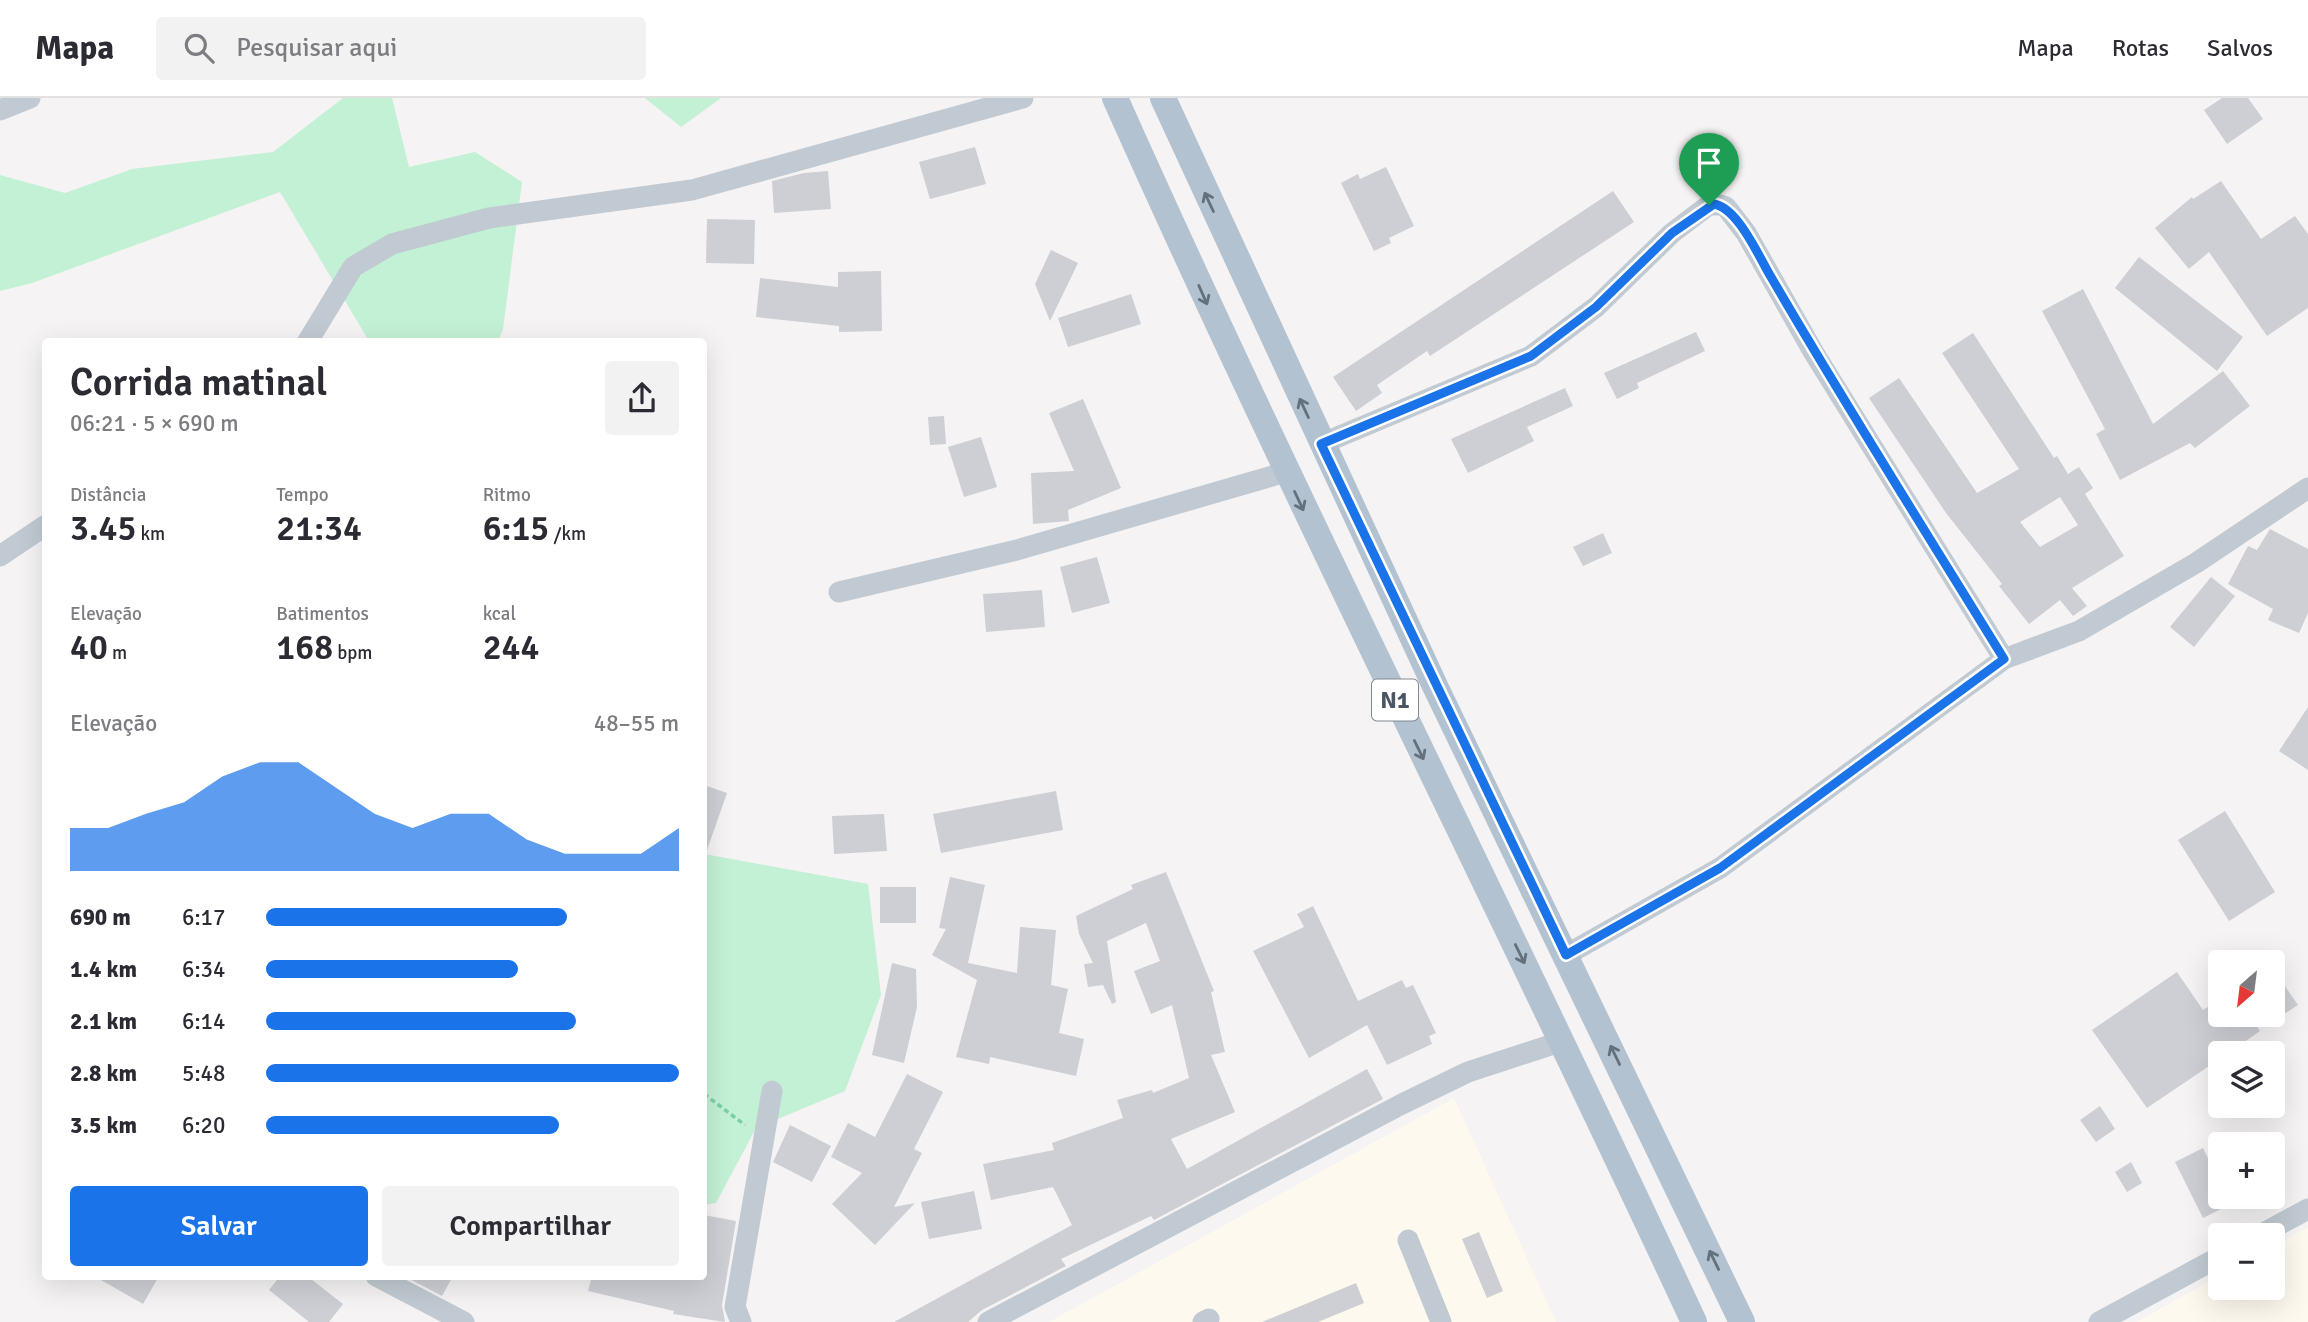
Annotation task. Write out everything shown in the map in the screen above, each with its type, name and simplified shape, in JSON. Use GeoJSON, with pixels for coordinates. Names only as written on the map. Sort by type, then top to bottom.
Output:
{"type":"FeatureCollection","features":[{"type":"Feature","properties":{"kind":"main road","name":"N1"},"geometry":{"type":"LineString","coordinates":[[1115,98],[1286,472],[1396,703],[1563,1041],[1694,1322]]}},
{"type":"Feature","properties":{"kind":"main road","name":"N1"},"geometry":{"type":"LineString","coordinates":[[1163,98],[1321,444],[1742,1322]]}},
{"type":"Feature","properties":{"kind":"street"},"geometry":{"type":"LineString","coordinates":[[0,110],[30,98]]}},
{"type":"Feature","properties":{"kind":"street"},"geometry":{"type":"LineString","coordinates":[[310,338],[348,273],[392,244],[489,218],[692,190],[1023,98]]}},
{"type":"Feature","properties":{"kind":"street"},"geometry":{"type":"LineString","coordinates":[[1321,444],[1531,356],[1596,307],[1672,233],[1709,205],[1720,205],[1726,207],[1746,233],[1814,353],[2004,659]]}},
{"type":"Feature","properties":{"kind":"street"},"geometry":{"type":"LineString","coordinates":[[839,592],[1017,550],[1286,472]]}},
{"type":"Feature","properties":{"kind":"street"},"geometry":{"type":"LineString","coordinates":[[1566,955],[1720,868],[2004,659],[2079,631],[2196,563],[2308,488]]}},
{"type":"Feature","properties":{"kind":"street"},"geometry":{"type":"LineString","coordinates":[[0,556],[42,528]]}},
{"type":"Feature","properties":{"kind":"street"},"geometry":{"type":"LineString","coordinates":[[988,1322],[1402,1104],[1468,1072],[1563,1041]]}},
{"type":"Feature","properties":{"kind":"street"},"geometry":{"type":"LineString","coordinates":[[741,1322],[735,1307],[772,1091]]}},
{"type":"Feature","properties":{"kind":"street"},"geometry":{"type":"LineString","coordinates":[[2282,1223],[2308,1209]]}},
{"type":"Feature","properties":{"kind":"street"},"geometry":{"type":"LineString","coordinates":[[1408,1240],[1441,1322]]}},
{"type":"Feature","properties":{"kind":"street"},"geometry":{"type":"LineString","coordinates":[[2099,1322],[2208,1263]]}},
{"type":"Feature","properties":{"kind":"street"},"geometry":{"type":"LineString","coordinates":[[384,1280],[464,1322]]}},
{"type":"Feature","properties":{"kind":"path"},"geometry":{"type":"LineString","coordinates":[[707,1096],[751,1129],[764,1143]]}},
{"type":"Feature","properties":{"kind":"shaded area"},"geometry":{"type":"Polygon","coordinates":[[[1454,1098],[1556,1322],[1049,1322],[1454,1098]]]}},
{"type":"Feature","properties":{"kind":"shaded area"},"geometry":{"type":"Polygon","coordinates":[[[2308,1227],[2308,1322],[2136,1322],[2208,1282],[2208,1300],[2285,1300],[2285,1240],[2308,1227]]]}},
{"type":"Feature","properties":{"kind":"green space"},"geometry":{"type":"Polygon","coordinates":[[[343,98],[392,98],[409,167],[475,152],[522,182],[503,329],[499,338],[367,338],[280,192],[32,283],[0,291],[0,175],[65,193],[132,169],[273,152],[343,98]]]}},
{"type":"Feature","properties":{"kind":"green space"},"geometry":{"type":"Polygon","coordinates":[[[645,98],[721,98],[681,127],[645,98]]]}},
{"type":"Feature","properties":{"kind":"green space"},"geometry":{"type":"Polygon","coordinates":[[[707,855],[868,884],[881,995],[845,1091],[756,1128],[716,1203],[707,1204],[707,855]]]}},
{"type":"Feature","properties":{"kind":"building"},"geometry":{"type":"Polygon","coordinates":[[[2222,98],[2248,98],[2263,119],[2227,144],[2204,110],[2222,98]]]}},
{"type":"Feature","properties":{"kind":"building"},"geometry":{"type":"Polygon","coordinates":[[[975,147],[986,184],[930,199],[919,162],[975,147]]]}},
{"type":"Feature","properties":{"kind":"building"},"geometry":{"type":"Polygon","coordinates":[[[1386,167],[1414,226],[1389,238],[1391,243],[1374,251],[1341,183],[1358,174],[1360,179],[1386,167]]]}},
{"type":"Feature","properties":{"kind":"building"},"geometry":{"type":"Polygon","coordinates":[[[828,171],[831,209],[774,213],[772,181],[804,173],[828,171]]]}},
{"type":"Feature","properties":{"kind":"building"},"geometry":{"type":"Polygon","coordinates":[[[2221,181],[2261,239],[2295,216],[2308,234],[2308,308],[2267,336],[2209,252],[2189,269],[2155,228],[2192,197],[2193,199],[2221,181]]]}},
{"type":"Feature","properties":{"kind":"building"},"geometry":{"type":"Polygon","coordinates":[[[1613,191],[1634,222],[1430,356],[1427,351],[1377,385],[1382,393],[1356,411],[1333,377],[1613,191]]]}},
{"type":"Feature","properties":{"kind":"building"},"geometry":{"type":"Polygon","coordinates":[[[707,219],[755,220],[754,264],[706,263],[707,219]]]}},
{"type":"Feature","properties":{"kind":"building"},"geometry":{"type":"Polygon","coordinates":[[[1051,250],[1078,263],[1050,321],[1035,284],[1051,250]]]}},
{"type":"Feature","properties":{"kind":"building"},"geometry":{"type":"Polygon","coordinates":[[[2139,257],[2243,337],[2217,371],[2115,288],[2139,257]]]}},
{"type":"Feature","properties":{"kind":"building"},"geometry":{"type":"Polygon","coordinates":[[[881,271],[882,331],[839,332],[839,326],[756,317],[760,278],[838,287],[838,272],[881,271]]]}},
{"type":"Feature","properties":{"kind":"building"},"geometry":{"type":"Polygon","coordinates":[[[2083,289],[2153,424],[2223,371],[2250,406],[2195,448],[2190,443],[2120,480],[2096,434],[2105,429],[2042,311],[2083,289]]]}},
{"type":"Feature","properties":{"kind":"building"},"geometry":{"type":"Polygon","coordinates":[[[1131,294],[1141,324],[1068,347],[1058,318],[1131,294]]]}},
{"type":"Feature","properties":{"kind":"building"},"geometry":{"type":"Polygon","coordinates":[[[1696,332],[1705,351],[1637,383],[1639,388],[1617,399],[1604,373],[1696,332]]]}},
{"type":"Feature","properties":{"kind":"building"},"geometry":{"type":"Polygon","coordinates":[[[1973,333],[2054,458],[2057,456],[2068,474],[2079,467],[2093,488],[2085,494],[2124,556],[2072,588],[2087,606],[2073,616],[2060,600],[2029,624],[1999,586],[2002,584],[1946,513],[1869,398],[1899,378],[1977,493],[2019,469],[1942,353],[1973,333]],[[2060,497],[2020,522],[2040,547],[2078,525],[2060,497]]]}},
{"type":"Feature","properties":{"kind":"building"},"geometry":{"type":"Polygon","coordinates":[[[1565,388],[1573,406],[1527,427],[1534,441],[1468,473],[1451,439],[1565,388]]]}},
{"type":"Feature","properties":{"kind":"building"},"geometry":{"type":"Polygon","coordinates":[[[1083,399],[1121,488],[1068,510],[1069,521],[1033,524],[1031,473],[1074,471],[1049,413],[1083,399]]]}},
{"type":"Feature","properties":{"kind":"building"},"geometry":{"type":"Polygon","coordinates":[[[944,416],[946,444],[930,445],[928,417],[944,416]]]}},
{"type":"Feature","properties":{"kind":"building"},"geometry":{"type":"Polygon","coordinates":[[[981,437],[997,487],[964,497],[948,447],[981,437]]]}},
{"type":"Feature","properties":{"kind":"building"},"geometry":{"type":"Polygon","coordinates":[[[2270,529],[2308,549],[2308,613],[2299,633],[2268,620],[2273,609],[2228,584],[2248,546],[2257,550],[2270,529]]]}},
{"type":"Feature","properties":{"kind":"building"},"geometry":{"type":"Polygon","coordinates":[[[1603,533],[1612,553],[1583,566],[1573,547],[1603,533]]]}},
{"type":"Feature","properties":{"kind":"building"},"geometry":{"type":"Polygon","coordinates":[[[1097,557],[1110,603],[1072,613],[1060,567],[1097,557]]]}},
{"type":"Feature","properties":{"kind":"building"},"geometry":{"type":"Polygon","coordinates":[[[2211,577],[2235,596],[2194,647],[2170,627],[2211,577]]]}},
{"type":"Feature","properties":{"kind":"building"},"geometry":{"type":"Polygon","coordinates":[[[1042,590],[1045,627],[986,632],[983,594],[1042,590]]]}},
{"type":"Feature","properties":{"kind":"building"},"geometry":{"type":"Polygon","coordinates":[[[2308,707],[2308,770],[2279,751],[2308,707]]]}},
{"type":"Feature","properties":{"kind":"building"},"geometry":{"type":"Polygon","coordinates":[[[707,786],[727,793],[707,850],[707,786]]]}},
{"type":"Feature","properties":{"kind":"building"},"geometry":{"type":"Polygon","coordinates":[[[1056,791],[1063,830],[941,853],[933,814],[1056,791]]]}},
{"type":"Feature","properties":{"kind":"building"},"geometry":{"type":"Polygon","coordinates":[[[2225,811],[2275,892],[2229,921],[2178,840],[2225,811]]]}},
{"type":"Feature","properties":{"kind":"building"},"geometry":{"type":"Polygon","coordinates":[[[884,814],[887,851],[834,854],[832,816],[884,814]]]}},
{"type":"Feature","properties":{"kind":"building"},"geometry":{"type":"Polygon","coordinates":[[[1166,872],[1214,991],[1211,992],[1225,1052],[1211,1055],[1235,1112],[1171,1139],[1187,1169],[1367,1069],[1383,1099],[1154,1220],[1151,1216],[1061,1259],[1066,1266],[982,1310],[968,1322],[894,1322],[1072,1225],[1053,1187],[991,1200],[983,1164],[1054,1150],[1052,1143],[1123,1118],[1117,1100],[1152,1090],[1153,1093],[1189,1078],[1172,1005],[1151,1014],[1134,971],[1160,961],[1146,923],[1107,941],[1116,1002],[1112,1004],[1103,985],[1088,987],[1084,964],[1093,963],[1079,934],[1076,916],[1133,889],[1131,885],[1166,872]]]}},
{"type":"Feature","properties":{"kind":"building"},"geometry":{"type":"Polygon","coordinates":[[[950,877],[985,885],[968,963],[1017,973],[1020,927],[1056,930],[1051,985],[1068,989],[1059,1033],[1084,1039],[1076,1076],[990,1057],[989,1064],[956,1057],[977,980],[932,955],[946,929],[939,928],[950,877]]]}},
{"type":"Feature","properties":{"kind":"building"},"geometry":{"type":"Polygon","coordinates":[[[880,887],[916,887],[916,923],[880,923],[880,887]]]}},
{"type":"Feature","properties":{"kind":"building"},"geometry":{"type":"Polygon","coordinates":[[[1313,906],[1358,1001],[1402,980],[1406,988],[1413,985],[1436,1033],[1429,1036],[1432,1044],[1387,1065],[1367,1025],[1309,1058],[1253,951],[1304,927],[1297,914],[1313,906]]]}},
{"type":"Feature","properties":{"kind":"building"},"geometry":{"type":"Polygon","coordinates":[[[892,963],[916,969],[917,1007],[904,1063],[872,1055],[892,963]]]}},
{"type":"Feature","properties":{"kind":"building"},"geometry":{"type":"Polygon","coordinates":[[[2177,972],[2203,1010],[2208,1007],[2208,1027],[2257,1027],[2260,1031],[2246,1041],[2208,1041],[2208,1067],[2147,1108],[2092,1030],[2177,972]]]}},
{"type":"Feature","properties":{"kind":"building"},"geometry":{"type":"Polygon","coordinates":[[[2286,988],[2298,1005],[2286,1013],[2286,988]]]}},
{"type":"Feature","properties":{"kind":"building"},"geometry":{"type":"Polygon","coordinates":[[[907,1074],[943,1092],[914,1149],[922,1153],[894,1207],[915,1203],[875,1245],[832,1204],[862,1173],[831,1157],[848,1123],[875,1137],[907,1074]]]}},
{"type":"Feature","properties":{"kind":"building"},"geometry":{"type":"Polygon","coordinates":[[[2100,1106],[2115,1129],[2096,1142],[2080,1120],[2100,1106]]]}},
{"type":"Feature","properties":{"kind":"building"},"geometry":{"type":"Polygon","coordinates":[[[790,1125],[831,1146],[812,1182],[773,1162],[790,1125]]]}},
{"type":"Feature","properties":{"kind":"building"},"geometry":{"type":"Polygon","coordinates":[[[2203,1148],[2208,1158],[2208,1209],[2221,1209],[2203,1218],[2175,1162],[2203,1148]]]}},
{"type":"Feature","properties":{"kind":"building"},"geometry":{"type":"Polygon","coordinates":[[[2131,1162],[2142,1183],[2127,1192],[2115,1172],[2131,1162]]]}},
{"type":"Feature","properties":{"kind":"building"},"geometry":{"type":"Polygon","coordinates":[[[974,1191],[982,1229],[929,1239],[921,1202],[974,1191]]]}},
{"type":"Feature","properties":{"kind":"building"},"geometry":{"type":"Polygon","coordinates":[[[707,1216],[736,1221],[722,1305],[725,1322],[673,1314],[674,1311],[588,1291],[591,1280],[707,1280],[707,1216]]]}},
{"type":"Feature","properties":{"kind":"building"},"geometry":{"type":"Polygon","coordinates":[[[1479,1232],[1503,1291],[1487,1298],[1462,1239],[1479,1232]]]}},
{"type":"Feature","properties":{"kind":"building"},"geometry":{"type":"Polygon","coordinates":[[[101,1280],[157,1280],[143,1304],[101,1280]]]}},
{"type":"Feature","properties":{"kind":"building"},"geometry":{"type":"Polygon","coordinates":[[[277,1280],[312,1280],[343,1304],[329,1322],[309,1322],[269,1290],[277,1280]]]}},
{"type":"Feature","properties":{"kind":"building"},"geometry":{"type":"Polygon","coordinates":[[[412,1280],[451,1280],[442,1296],[412,1280]]]}},
{"type":"Feature","properties":{"kind":"building"},"geometry":{"type":"Polygon","coordinates":[[[1356,1283],[1364,1303],[1318,1322],[1262,1322],[1356,1283]]]}},
{"type":"Feature","properties":{"kind":"route"},"geometry":{"type":"LineString","coordinates":[[1709,205],[1726,207],[1746,233],[1814,353],[2004,659],[1720,868],[1674,897],[1566,955],[1321,444],[1531,356],[1596,307],[1672,233],[1709,205]]}}]}
